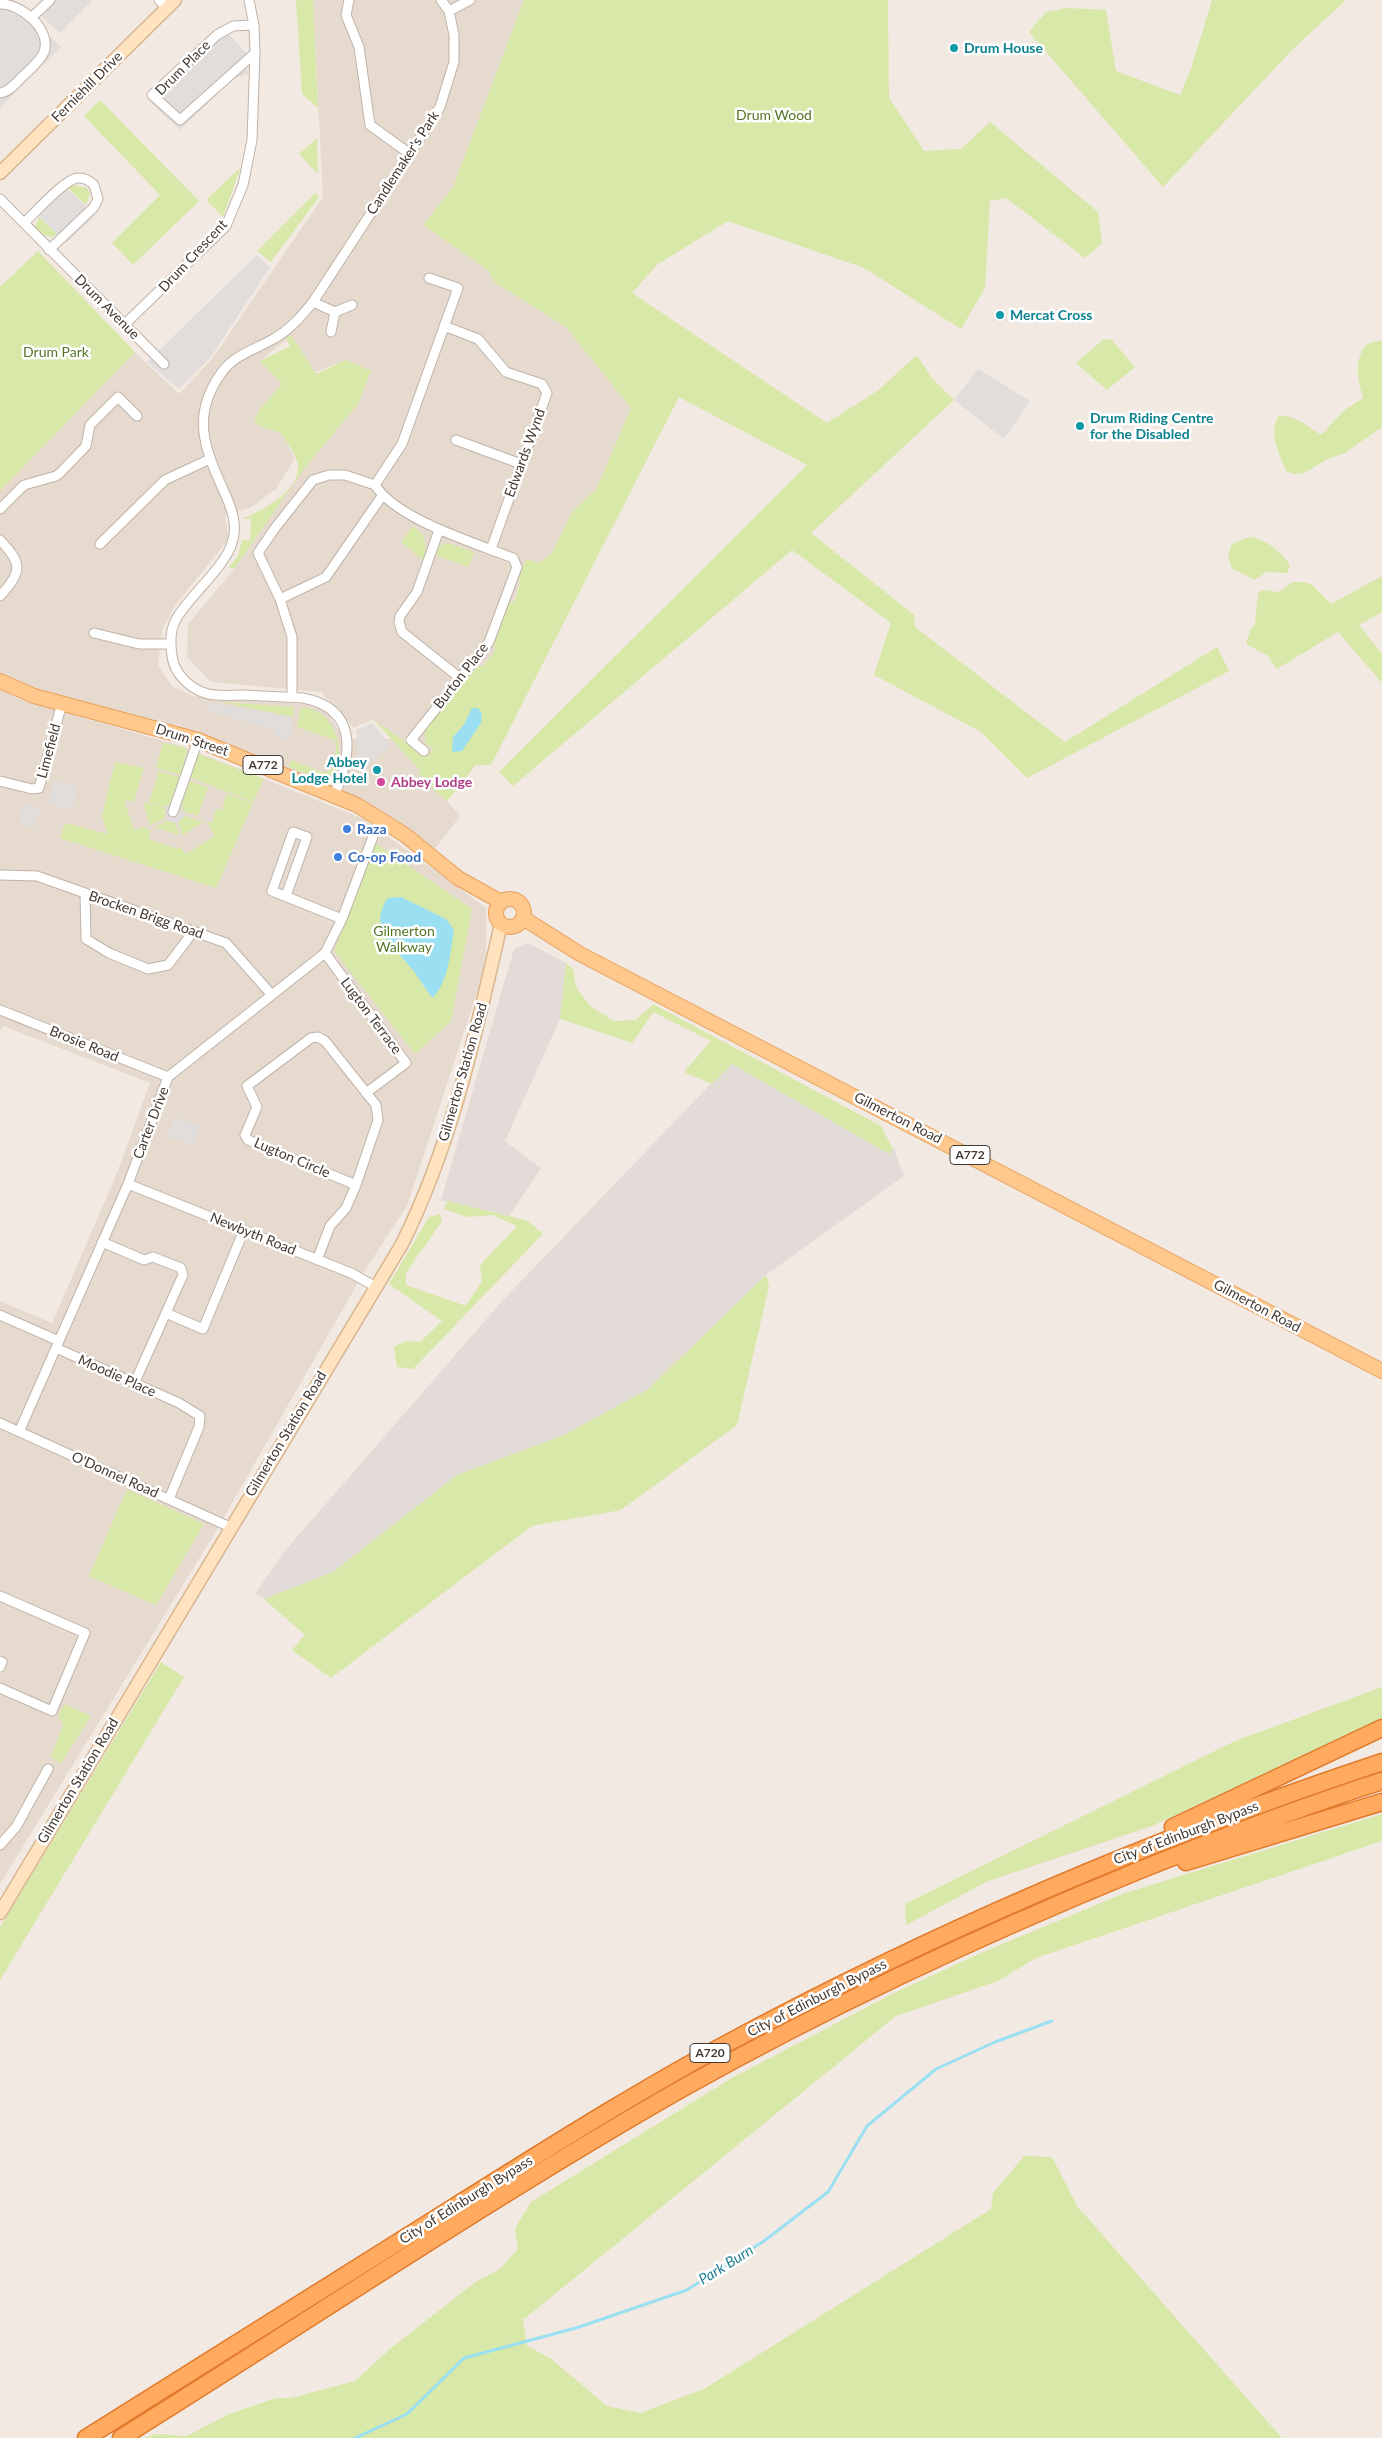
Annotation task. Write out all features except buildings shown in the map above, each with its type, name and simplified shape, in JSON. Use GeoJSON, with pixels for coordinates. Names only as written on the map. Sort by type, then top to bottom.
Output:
{"type":"FeatureCollection","features":[{"type":"Feature","properties":{"kind":"highway"},"geometry":{"type":"LineString","coordinates":[[1020,1899],[1382,1728]]}},
{"type":"Feature","properties":{"kind":"highway","name":"City of Edinburgh Bypass"},"geometry":{"type":"LineString","coordinates":[[86,2438],[606,2113],[760,2026],[857,1976],[1020,1899],[1173,1837],[1382,1762]]}},
{"type":"Feature","properties":{"kind":"highway","name":"City of Edinburgh Bypass"},"geometry":{"type":"LineString","coordinates":[[121,2438],[470,2218],[679,2090],[772,2039],[941,1956],[1042,1910],[1215,1840],[1382,1780]]}},
{"type":"Feature","properties":{"kind":"highway"},"geometry":{"type":"LineString","coordinates":[[1042,1910],[1243,1844],[1382,1802]]}},
{"type":"Feature","properties":{"kind":"main road","name":"Drum Street"},"geometry":{"type":"LineString","coordinates":[[0,681],[34,696],[198,740],[334,796],[380,818],[405,834],[458,878],[501,902]]}},
{"type":"Feature","properties":{"kind":"main road","name":"A772"},"geometry":{"type":"LineString","coordinates":[[501,902],[509,900],[518,902],[523,909],[523,918]]}},
{"type":"Feature","properties":{"kind":"main road"},"geometry":{"type":"LineString","coordinates":[[501,902],[496,913],[502,924],[514,926],[523,918]]}},
{"type":"Feature","properties":{"kind":"main road","name":"Gilmerton Road"},"geometry":{"type":"LineString","coordinates":[[523,918],[580,954],[1382,1371]]}},
{"type":"Feature","properties":{"kind":"street"},"geometry":{"type":"LineString","coordinates":[[31,18],[50,0]]}},
{"type":"Feature","properties":{"kind":"street","name":"Drum Crescent"},"geometry":{"type":"LineString","coordinates":[[126,324],[226,226],[243,185],[252,140],[255,53],[254,25],[249,0]]}},
{"type":"Feature","properties":{"kind":"street"},"geometry":{"type":"LineString","coordinates":[[349,0],[346,15],[359,47],[370,125],[410,154]]}},
{"type":"Feature","properties":{"kind":"street","name":"Candlemaker's Park"},"geometry":{"type":"LineString","coordinates":[[334,796],[347,761],[347,733],[335,713],[316,700],[206,693],[194,688],[178,671],[172,661],[170,644],[172,630],[178,617],[226,555],[232,543],[234,518],[203,437],[203,418],[206,401],[218,379],[238,356],[277,337],[294,324],[313,302],[440,107],[454,62],[454,35],[449,11],[441,0]]}},
{"type":"Feature","properties":{"kind":"street"},"geometry":{"type":"LineString","coordinates":[[449,11],[470,0]]}},
{"type":"Feature","properties":{"kind":"street","name":"Ferniehill Drive"},"geometry":{"type":"LineString","coordinates":[[0,173],[167,3]]}},
{"type":"Feature","properties":{"kind":"street"},"geometry":{"type":"LineString","coordinates":[[0,4],[17,7],[31,18],[40,28],[45,51],[40,59],[8,91],[0,93]]}},
{"type":"Feature","properties":{"kind":"street","name":"Drum Place"},"geometry":{"type":"LineString","coordinates":[[254,25],[232,26],[218,35],[152,95],[180,120],[255,53]]}},
{"type":"Feature","properties":{"kind":"street"},"geometry":{"type":"LineString","coordinates":[[24,223],[73,179],[79,178],[94,185],[98,199],[94,208],[49,250]]}},
{"type":"Feature","properties":{"kind":"street","name":"Drum Avenue"},"geometry":{"type":"LineString","coordinates":[[0,199],[164,364]]}},
{"type":"Feature","properties":{"kind":"street"},"geometry":{"type":"LineString","coordinates":[[375,485],[402,444],[458,288],[429,278]]}},
{"type":"Feature","properties":{"kind":"street"},"geometry":{"type":"LineString","coordinates":[[313,302],[335,312],[352,305]]}},
{"type":"Feature","properties":{"kind":"street"},"geometry":{"type":"LineString","coordinates":[[331,332],[335,312]]}},
{"type":"Feature","properties":{"kind":"street","name":"Edwards Wynd"},"geometry":{"type":"LineString","coordinates":[[444,326],[478,339],[506,372],[542,384],[546,394],[490,549]]}},
{"type":"Feature","properties":{"kind":"street"},"geometry":{"type":"LineString","coordinates":[[0,509],[24,485],[56,476],[60,473],[86,446],[90,424],[115,394],[137,416]]}},
{"type":"Feature","properties":{"kind":"street"},"geometry":{"type":"LineString","coordinates":[[456,440],[521,464]]}},
{"type":"Feature","properties":{"kind":"street"},"geometry":{"type":"LineString","coordinates":[[100,544],[165,480],[210,459]]}},
{"type":"Feature","properties":{"kind":"street"},"geometry":{"type":"LineString","coordinates":[[292,697],[292,637],[280,598],[258,553],[274,528],[313,480],[329,475],[345,475],[375,485],[382,496],[439,530],[490,549]]}},
{"type":"Feature","properties":{"kind":"street"},"geometry":{"type":"LineString","coordinates":[[280,598],[326,577],[382,496]]}},
{"type":"Feature","properties":{"kind":"street"},"geometry":{"type":"LineString","coordinates":[[439,530],[417,592],[400,616],[399,622],[402,632],[460,678]]}},
{"type":"Feature","properties":{"kind":"street"},"geometry":{"type":"LineString","coordinates":[[0,540],[15,556],[18,570],[14,580],[0,596]]}},
{"type":"Feature","properties":{"kind":"street","name":"Burton Place"},"geometry":{"type":"LineString","coordinates":[[424,751],[411,740],[489,642],[516,567],[513,558],[490,549]]}},
{"type":"Feature","properties":{"kind":"street"},"geometry":{"type":"LineString","coordinates":[[94,633],[139,644],[170,644]]}},
{"type":"Feature","properties":{"kind":"street","name":"Limefield"},"geometry":{"type":"LineString","coordinates":[[0,781],[32,789],[39,788],[62,704]]}},
{"type":"Feature","properties":{"kind":"street"},"geometry":{"type":"LineString","coordinates":[[174,812],[198,740]]}},
{"type":"Feature","properties":{"kind":"street","name":"Carter Drive"},"geometry":{"type":"LineString","coordinates":[[19,1432],[128,1184],[168,1077],[325,953],[342,919],[380,818]]}},
{"type":"Feature","properties":{"kind":"street"},"geometry":{"type":"LineString","coordinates":[[286,896],[307,837],[293,832],[272,891],[342,919]]}},
{"type":"Feature","properties":{"kind":"street","name":"Brocken Brigg Road"},"geometry":{"type":"LineString","coordinates":[[0,875],[37,876],[226,943],[271,994]]}},
{"type":"Feature","properties":{"kind":"street"},"geometry":{"type":"LineString","coordinates":[[85,894],[86,939],[109,953],[148,969],[168,965],[193,932]]}},
{"type":"Feature","properties":{"kind":"street","name":"Gilmerton Station Road"},"geometry":{"type":"LineString","coordinates":[[0,1913],[230,1527],[402,1244],[423,1202],[448,1132],[481,1012],[502,924]]}},
{"type":"Feature","properties":{"kind":"street","name":"Lugton Terrace"},"geometry":{"type":"LineString","coordinates":[[325,953],[406,1063],[366,1093]]}},
{"type":"Feature","properties":{"kind":"street","name":"Brosie Road"},"geometry":{"type":"LineString","coordinates":[[0,1010],[168,1077]]}},
{"type":"Feature","properties":{"kind":"street","name":"Lugton Circle"},"geometry":{"type":"LineString","coordinates":[[317,1260],[330,1226],[346,1208],[356,1185],[378,1120],[376,1105],[325,1041],[318,1037],[312,1038],[247,1086],[257,1107],[246,1135],[248,1140],[356,1185]]}},
{"type":"Feature","properties":{"kind":"street","name":"Newbyth Road"},"geometry":{"type":"LineString","coordinates":[[128,1184],[317,1260],[376,1287]]}},
{"type":"Feature","properties":{"kind":"street"},"geometry":{"type":"LineString","coordinates":[[166,1313],[203,1329],[244,1230]]}},
{"type":"Feature","properties":{"kind":"street"},"geometry":{"type":"LineString","coordinates":[[102,1242],[144,1260],[153,1258],[181,1268],[182,1275],[134,1384]]}},
{"type":"Feature","properties":{"kind":"street","name":"Moodie Place"},"geometry":{"type":"LineString","coordinates":[[0,1315],[134,1384],[179,1403],[200,1416],[199,1426],[169,1499]]}},
{"type":"Feature","properties":{"kind":"street","name":"O'Donnel Road"},"geometry":{"type":"LineString","coordinates":[[0,1423],[230,1527]]}},
{"type":"Feature","properties":{"kind":"street"},"geometry":{"type":"LineString","coordinates":[[0,1596],[85,1633],[52,1711],[0,1688]]}},
{"type":"Feature","properties":{"kind":"street"},"geometry":{"type":"LineString","coordinates":[[0,1661],[2,1662],[0,1667]]}},
{"type":"Feature","properties":{"kind":"street"},"geometry":{"type":"LineString","coordinates":[[1,1839],[16,1827],[48,1769]]}},
{"type":"Feature","properties":{"kind":"shaded area"},"geometry":{"type":"Polygon","coordinates":[[[0,0],[13,0],[61,47],[0,108],[0,0]]]}},
{"type":"Feature","properties":{"kind":"shaded area"},"geometry":{"type":"Polygon","coordinates":[[[42,0],[93,0],[60,33],[35,10],[42,0]]]}},
{"type":"Feature","properties":{"kind":"shaded area"},"geometry":{"type":"Polygon","coordinates":[[[313,0],[524,0],[453,187],[423,225],[488,270],[494,282],[566,327],[631,407],[597,488],[572,512],[551,555],[538,563],[526,559],[518,579],[520,584],[494,641],[495,651],[483,666],[477,667],[425,729],[433,749],[426,757],[373,719],[354,728],[321,692],[211,682],[187,657],[188,624],[234,569],[371,371],[346,360],[315,372],[291,336],[260,361],[282,384],[281,432],[295,458],[276,489],[250,508],[225,515],[229,539],[176,604],[162,630],[158,666],[172,686],[193,696],[238,698],[308,705],[326,711],[344,739],[392,739],[460,816],[435,849],[367,802],[259,758],[187,730],[106,710],[0,678],[0,491],[135,352],[179,394],[212,359],[323,197],[313,0]]]}},
{"type":"Feature","properties":{"kind":"shaded area"},"geometry":{"type":"Polygon","coordinates":[[[221,25],[246,53],[248,74],[233,79],[180,130],[148,100],[221,25]]]}},
{"type":"Feature","properties":{"kind":"shaded area"},"geometry":{"type":"Polygon","coordinates":[[[59,182],[96,215],[66,243],[33,210],[59,182]]]}},
{"type":"Feature","properties":{"kind":"shaded area"},"geometry":{"type":"Polygon","coordinates":[[[257,255],[270,267],[210,358],[179,389],[147,362],[257,255]]]}},
{"type":"Feature","properties":{"kind":"shaded area"},"geometry":{"type":"Polygon","coordinates":[[[978,369],[1030,401],[1004,439],[954,400],[978,369]]]}},
{"type":"Feature","properties":{"kind":"shaded area"},"geometry":{"type":"Polygon","coordinates":[[[0,689],[18,699],[184,747],[364,819],[486,908],[486,965],[407,1206],[367,1267],[216,1531],[0,1884],[0,1301],[52,1323],[115,1178],[150,1083],[3,1026],[0,1031],[0,689]]]}},
{"type":"Feature","properties":{"kind":"shaded area"},"geometry":{"type":"Polygon","coordinates":[[[206,702],[293,717],[289,740],[274,736],[276,731],[207,710],[206,702]]]}},
{"type":"Feature","properties":{"kind":"shaded area"},"geometry":{"type":"Polygon","coordinates":[[[372,723],[390,745],[361,771],[356,766],[358,748],[356,730],[372,723]]]}},
{"type":"Feature","properties":{"kind":"shaded area"},"geometry":{"type":"Polygon","coordinates":[[[54,781],[78,787],[72,810],[48,804],[54,781]]]}},
{"type":"Feature","properties":{"kind":"shaded area"},"geometry":{"type":"Polygon","coordinates":[[[175,802],[180,803],[184,815],[177,823],[166,820],[167,807],[175,802]]]}},
{"type":"Feature","properties":{"kind":"shaded area"},"geometry":{"type":"Polygon","coordinates":[[[23,804],[40,808],[35,828],[18,823],[23,804]]]}},
{"type":"Feature","properties":{"kind":"shaded area"},"geometry":{"type":"Polygon","coordinates":[[[528,943],[566,963],[560,1019],[505,1141],[541,1168],[509,1216],[441,1200],[514,949],[528,943]]]}},
{"type":"Feature","properties":{"kind":"shaded area"},"geometry":{"type":"Polygon","coordinates":[[[731,1063],[894,1149],[904,1176],[766,1275],[647,1390],[564,1435],[457,1475],[333,1572],[264,1599],[255,1594],[283,1553],[503,1300],[731,1063]]]}},
{"type":"Feature","properties":{"kind":"shaded area"},"geometry":{"type":"Polygon","coordinates":[[[175,1117],[200,1126],[192,1146],[167,1136],[175,1117]]]}},
{"type":"Feature","properties":{"kind":"green space"},"geometry":{"type":"Polygon","coordinates":[[[296,0],[313,0],[318,108],[302,94],[296,0]]]}},
{"type":"Feature","properties":{"kind":"green space","name":"Drum Wood"},"geometry":{"type":"Polygon","coordinates":[[[524,0],[888,0],[889,98],[924,151],[961,149],[990,122],[1098,212],[1102,243],[1085,258],[1006,198],[990,201],[985,288],[961,329],[864,268],[728,221],[658,264],[632,293],[827,423],[877,391],[917,355],[931,377],[954,400],[811,533],[914,615],[915,627],[1065,742],[1217,647],[1229,671],[1027,778],[981,732],[874,675],[891,623],[792,550],[513,786],[499,772],[807,465],[679,397],[491,765],[476,765],[447,801],[435,791],[418,772],[420,770],[373,719],[426,757],[433,749],[425,742],[425,729],[477,667],[483,666],[495,651],[494,641],[508,603],[514,601],[520,584],[518,579],[526,559],[538,563],[551,555],[572,512],[597,488],[631,408],[566,327],[494,282],[488,270],[423,225],[453,187],[524,0]]]}},
{"type":"Feature","properties":{"kind":"green space"},"geometry":{"type":"Polygon","coordinates":[[[1212,0],[1346,0],[1293,49],[1163,187],[1029,32],[1046,12],[1067,8],[1106,10],[1116,71],[1180,95],[1191,69],[1212,0]]]}},
{"type":"Feature","properties":{"kind":"green space"},"geometry":{"type":"Polygon","coordinates":[[[100,100],[199,201],[133,265],[112,243],[160,195],[84,116],[100,100]]]}},
{"type":"Feature","properties":{"kind":"green space"},"geometry":{"type":"Polygon","coordinates":[[[317,138],[318,174],[299,154],[317,138]]]}},
{"type":"Feature","properties":{"kind":"green space"},"geometry":{"type":"Polygon","coordinates":[[[241,167],[223,217],[206,200],[241,167]]]}},
{"type":"Feature","properties":{"kind":"green space"},"geometry":{"type":"Polygon","coordinates":[[[73,185],[87,188],[90,194],[86,205],[68,188],[73,185]]]}},
{"type":"Feature","properties":{"kind":"green space"},"geometry":{"type":"Polygon","coordinates":[[[315,193],[319,197],[271,262],[257,251],[315,193]]]}},
{"type":"Feature","properties":{"kind":"green space"},"geometry":{"type":"Polygon","coordinates":[[[39,217],[57,234],[52,237],[38,234],[35,228],[39,217]]]}},
{"type":"Feature","properties":{"kind":"green space","name":"Drum Park"},"geometry":{"type":"Polygon","coordinates":[[[38,251],[135,352],[0,491],[0,287],[38,251]]]}},
{"type":"Feature","properties":{"kind":"green space"},"geometry":{"type":"Polygon","coordinates":[[[291,335],[316,374],[346,360],[371,371],[358,404],[304,469],[234,569],[229,567],[238,556],[242,540],[250,540],[251,519],[242,519],[260,511],[279,499],[293,483],[297,474],[297,460],[281,433],[254,422],[260,409],[282,384],[260,361],[290,346],[286,338],[291,335]]]}},
{"type":"Feature","properties":{"kind":"green space"},"geometry":{"type":"Polygon","coordinates":[[[1104,339],[1112,340],[1135,367],[1107,390],[1076,363],[1104,339]]]}},
{"type":"Feature","properties":{"kind":"green space"},"geometry":{"type":"Polygon","coordinates":[[[1382,340],[1382,427],[1345,453],[1328,459],[1304,473],[1294,474],[1286,471],[1274,436],[1274,429],[1279,416],[1296,419],[1321,435],[1346,409],[1363,398],[1358,377],[1358,363],[1367,344],[1382,340]]]}},
{"type":"Feature","properties":{"kind":"green space"},"geometry":{"type":"Polygon","coordinates":[[[413,526],[421,533],[425,541],[423,560],[401,542],[413,526]]]}},
{"type":"Feature","properties":{"kind":"green space"},"geometry":{"type":"Polygon","coordinates":[[[1249,537],[1267,543],[1282,555],[1290,565],[1287,573],[1267,572],[1255,580],[1232,568],[1228,556],[1232,544],[1249,537]]]}},
{"type":"Feature","properties":{"kind":"green space"},"geometry":{"type":"Polygon","coordinates":[[[448,543],[474,552],[468,567],[436,555],[439,546],[448,543]]]}},
{"type":"Feature","properties":{"kind":"green space"},"geometry":{"type":"Polygon","coordinates":[[[1382,576],[1382,612],[1359,625],[1382,654],[1382,683],[1338,632],[1277,669],[1268,656],[1246,644],[1250,631],[1255,624],[1258,593],[1262,590],[1279,592],[1293,582],[1302,582],[1311,584],[1331,604],[1382,576]]]}},
{"type":"Feature","properties":{"kind":"green space"},"geometry":{"type":"Polygon","coordinates":[[[220,702],[294,707],[293,717],[220,702]]]}},
{"type":"Feature","properties":{"kind":"green space"},"geometry":{"type":"Polygon","coordinates":[[[301,707],[312,709],[322,714],[329,722],[338,741],[339,752],[336,773],[324,780],[289,767],[291,760],[324,773],[332,769],[336,750],[335,740],[297,727],[301,707]]]}},
{"type":"Feature","properties":{"kind":"green space"},"geometry":{"type":"Polygon","coordinates":[[[163,743],[184,747],[187,751],[181,775],[156,768],[163,743]]]}},
{"type":"Feature","properties":{"kind":"green space"},"geometry":{"type":"Polygon","coordinates":[[[199,754],[264,779],[253,802],[189,777],[196,757],[199,754]]]}},
{"type":"Feature","properties":{"kind":"green space"},"geometry":{"type":"Polygon","coordinates":[[[115,762],[144,768],[134,802],[124,800],[134,830],[144,827],[151,831],[149,839],[178,849],[179,846],[186,854],[215,836],[207,822],[212,823],[216,809],[222,810],[226,794],[253,803],[216,888],[60,838],[65,823],[108,834],[102,816],[115,762]]]}},
{"type":"Feature","properties":{"kind":"green space"},"geometry":{"type":"Polygon","coordinates":[[[159,771],[182,778],[175,800],[164,807],[149,802],[159,771]]]}},
{"type":"Feature","properties":{"kind":"green space"},"geometry":{"type":"Polygon","coordinates":[[[189,781],[208,787],[198,816],[183,811],[182,803],[189,781]]]}},
{"type":"Feature","properties":{"kind":"green space"},"geometry":{"type":"Polygon","coordinates":[[[143,802],[166,808],[164,819],[150,825],[143,802]]]}},
{"type":"Feature","properties":{"kind":"green space"},"geometry":{"type":"Polygon","coordinates":[[[185,816],[203,822],[183,835],[178,823],[185,816]]]}},
{"type":"Feature","properties":{"kind":"green space"},"geometry":{"type":"Polygon","coordinates":[[[167,821],[175,823],[179,835],[155,827],[167,821]]]}},
{"type":"Feature","properties":{"kind":"green space","name":"Gilmerton Walkway"},"geometry":{"type":"Polygon","coordinates":[[[375,843],[472,909],[451,1021],[415,1054],[334,951],[375,843]]]}},
{"type":"Feature","properties":{"kind":"green space"},"geometry":{"type":"Polygon","coordinates":[[[566,963],[573,969],[576,987],[590,1006],[614,1021],[636,1020],[653,1004],[881,1126],[893,1149],[889,1154],[732,1064],[712,1084],[684,1072],[711,1041],[653,1012],[632,1043],[560,1019],[566,963]]]}},
{"type":"Feature","properties":{"kind":"green space"},"geometry":{"type":"Polygon","coordinates":[[[448,1201],[528,1221],[543,1234],[413,1369],[397,1367],[394,1347],[406,1341],[420,1342],[442,1321],[389,1284],[429,1217],[440,1214],[442,1221],[406,1273],[406,1285],[466,1306],[482,1281],[480,1265],[517,1226],[492,1215],[468,1217],[444,1209],[448,1201]]]}},
{"type":"Feature","properties":{"kind":"green space"},"geometry":{"type":"Polygon","coordinates":[[[766,1275],[769,1286],[737,1425],[621,1510],[532,1526],[331,1678],[292,1650],[305,1635],[264,1599],[333,1572],[457,1475],[564,1435],[647,1390],[766,1275]]]}},
{"type":"Feature","properties":{"kind":"green space"},"geometry":{"type":"Polygon","coordinates":[[[127,1489],[204,1524],[156,1605],[89,1576],[127,1489]]]}},
{"type":"Feature","properties":{"kind":"green space"},"geometry":{"type":"Polygon","coordinates":[[[161,1662],[184,1677],[0,1980],[0,1927],[161,1662]]]}},
{"type":"Feature","properties":{"kind":"green space"},"geometry":{"type":"Polygon","coordinates":[[[1382,1687],[1382,1718],[1152,1826],[988,1881],[906,1925],[905,1904],[1235,1741],[1382,1687]]]}},
{"type":"Feature","properties":{"kind":"green space"},"geometry":{"type":"Polygon","coordinates":[[[64,1704],[91,1716],[61,1763],[51,1757],[63,1725],[58,1716],[64,1704]]]}},
{"type":"Feature","properties":{"kind":"green space"},"geometry":{"type":"Polygon","coordinates":[[[1382,1814],[1382,1841],[1036,1958],[998,1981],[896,2016],[523,2320],[527,2346],[550,2358],[607,2406],[640,2413],[704,2389],[991,2209],[993,2193],[1024,2156],[1052,2157],[1077,2206],[1282,2438],[143,2438],[157,2434],[187,2436],[229,2414],[276,2398],[291,2398],[355,2381],[390,2349],[474,2283],[500,2269],[518,2249],[515,2228],[531,2202],[730,2079],[892,1994],[983,1952],[1125,1893],[1382,1814]]]}},
{"type":"Feature","properties":{"kind":"water"},"geometry":{"type":"Polygon","coordinates":[[[472,708],[478,708],[482,714],[481,723],[462,751],[452,752],[453,737],[464,725],[472,708]]]}},
{"type":"Feature","properties":{"kind":"water"},"geometry":{"type":"Polygon","coordinates":[[[401,897],[446,919],[454,930],[446,974],[433,998],[413,970],[392,946],[382,929],[380,919],[382,909],[388,898],[401,897]]]}},
{"type":"Feature","properties":{"kind":"waterway","name":"Park Burn"},"geometry":{"type":"LineString","coordinates":[[355,2438],[407,2414],[464,2358],[576,2328],[687,2290],[764,2241],[828,2192],[867,2126],[936,2069],[995,2042],[1052,2021]]}},
{"type":"Feature","properties":{"kind":"place","name":"Drum House"},"geometry":{"type":"Point","coordinates":[954,48]}},
{"type":"Feature","properties":{"kind":"place","name":"Mercat Cross"},"geometry":{"type":"Point","coordinates":[1000,315]}},
{"type":"Feature","properties":{"kind":"place","name":"Drum Riding Centre for the Disabled"},"geometry":{"type":"Point","coordinates":[1080,426]}},
{"type":"Feature","properties":{"kind":"place","name":"Abbey Lodge Hotel"},"geometry":{"type":"Point","coordinates":[377,770]}},
{"type":"Feature","properties":{"kind":"place","name":"Abbey Lodge"},"geometry":{"type":"Point","coordinates":[381,782]}},
{"type":"Feature","properties":{"kind":"place","name":"Raza"},"geometry":{"type":"Point","coordinates":[347,829]}},
{"type":"Feature","properties":{"kind":"place","name":"Co-op Food"},"geometry":{"type":"Point","coordinates":[338,857]}}]}
